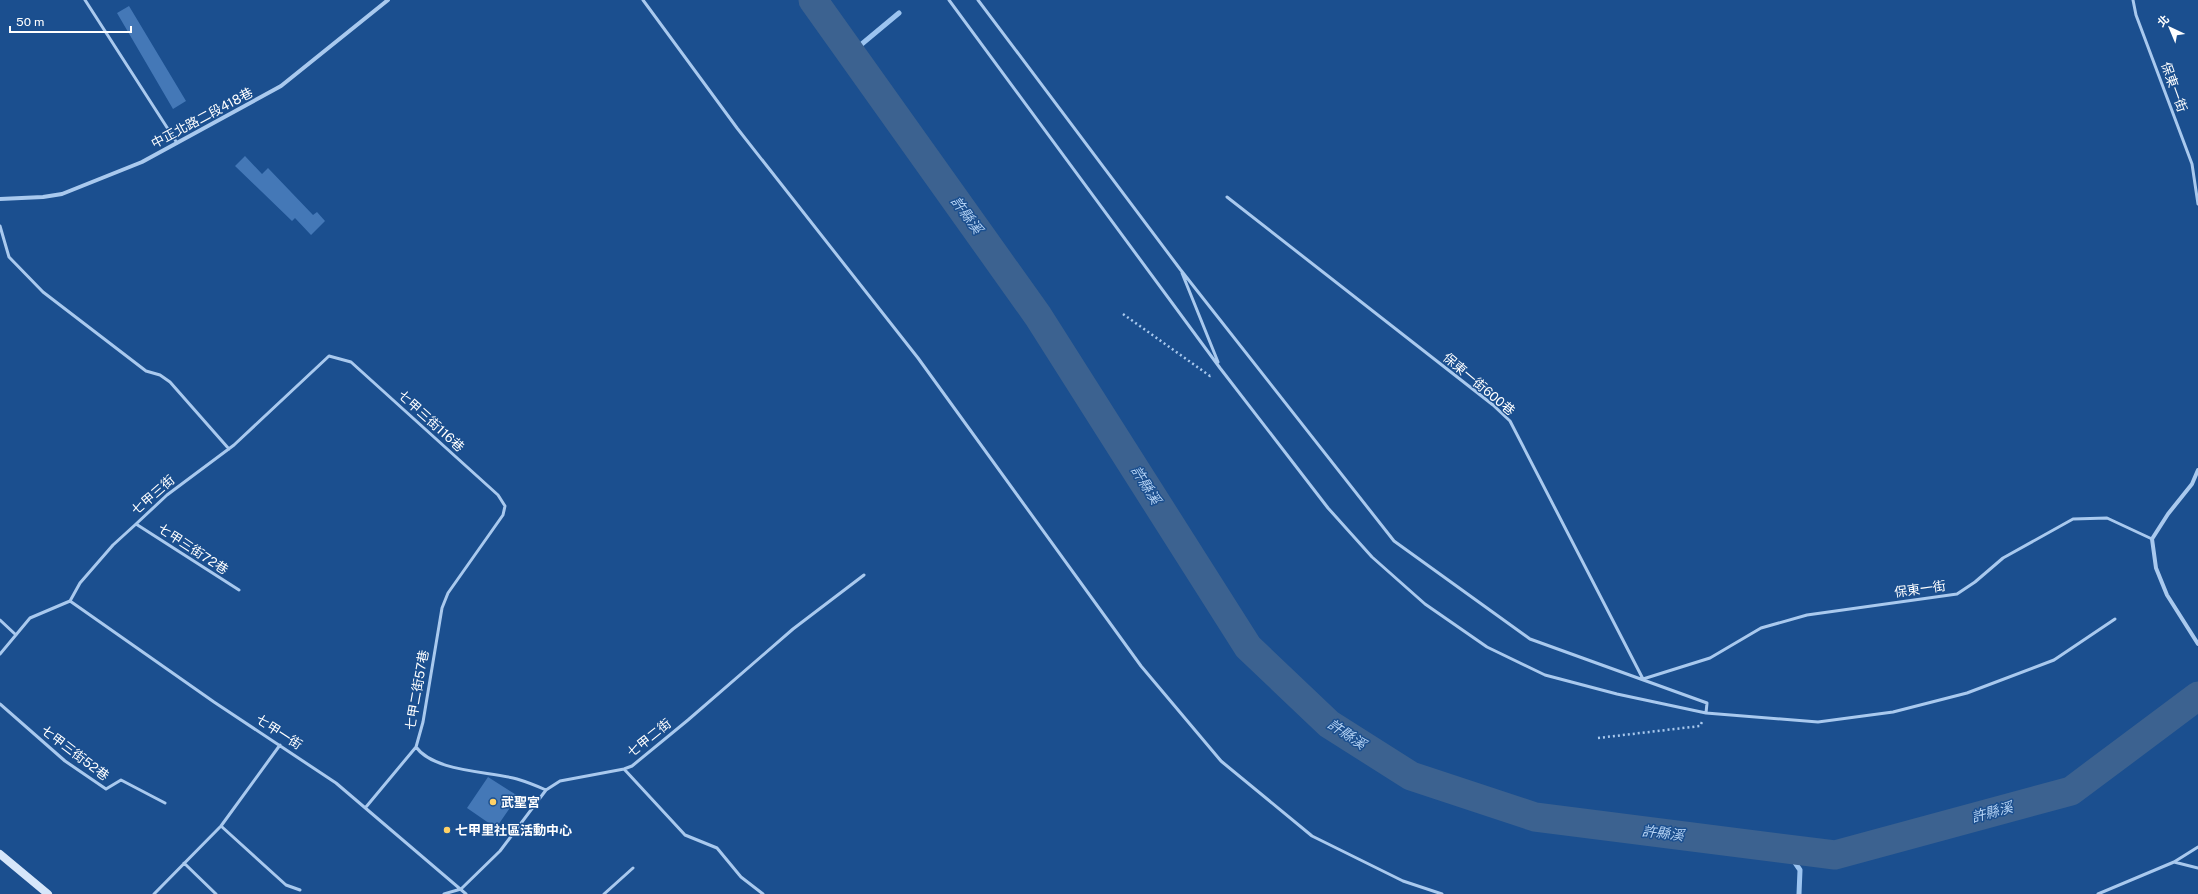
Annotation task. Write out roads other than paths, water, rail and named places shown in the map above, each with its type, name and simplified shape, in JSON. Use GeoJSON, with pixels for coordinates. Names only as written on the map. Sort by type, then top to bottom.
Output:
{"type":"FeatureCollection","features":[{"type":"Feature","properties":{"kind":"main road"},"geometry":{"type":"LineString","coordinates":[[0,854],[48,894]]}},
{"type":"Feature","properties":{"kind":"street","name":"中正北路二段418巷"},"geometry":{"type":"LineString","coordinates":[[0,199],[43,197],[62,194],[142,162],[280,86],[388,0]]}},
{"type":"Feature","properties":{"kind":"street"},"geometry":{"type":"LineString","coordinates":[[2198,470],[2192,484],[2168,514],[2152,539],[2156,568],[2167,595],[2198,644]]}},
{"type":"Feature","properties":{"kind":"lane"},"geometry":{"type":"LineString","coordinates":[[86,0],[177,143]]}},
{"type":"Feature","properties":{"kind":"lane"},"geometry":{"type":"LineString","coordinates":[[643,0],[737,128],[918,358],[1142,666],[1221,761],[1312,836],[1402,881],[1442,894]]}},
{"type":"Feature","properties":{"kind":"lane"},"geometry":{"type":"LineString","coordinates":[[949,0],[1220,368],[1328,508],[1372,557],[1425,604],[1487,647],[1545,675],[1617,694],[1706,713],[1818,722],[1893,712],[1967,693],[2054,660],[2115,619]]}},
{"type":"Feature","properties":{"kind":"lane"},"geometry":{"type":"LineString","coordinates":[[978,0],[1180,269],[1394,541],[1530,639],[1707,703],[1706,713]]}},
{"type":"Feature","properties":{"kind":"lane","name":"保東一街"},"geometry":{"type":"LineString","coordinates":[[2133,0],[2136,15],[2192,164],[2198,204]]}},
{"type":"Feature","properties":{"kind":"lane","name":"保東一街600巷"},"geometry":{"type":"LineString","coordinates":[[1226,196],[1493,405],[1510,421],[1643,680]]}},
{"type":"Feature","properties":{"kind":"lane"},"geometry":{"type":"LineString","coordinates":[[0,226],[9,257],[43,292],[146,371],[160,375],[170,382],[229,449]]}},
{"type":"Feature","properties":{"kind":"lane"},"geometry":{"type":"LineString","coordinates":[[1180,269],[1220,368]]}},
{"type":"Feature","properties":{"kind":"lane","name":"七甲三街"},"geometry":{"type":"LineString","coordinates":[[70,601],[80,583],[113,545],[167,495],[229,449],[329,356]]}},
{"type":"Feature","properties":{"kind":"lane","name":"七甲三街116巷"},"geometry":{"type":"LineString","coordinates":[[329,356],[351,362],[498,495],[505,506],[503,515]]}},
{"type":"Feature","properties":{"kind":"lane","name":"七甲二街57巷"},"geometry":{"type":"LineString","coordinates":[[503,515],[448,593],[445,600],[429,678],[423,722],[416,747],[422,756],[459,769],[516,779],[546,790]]}},
{"type":"Feature","properties":{"kind":"lane","name":"保東一街"},"geometry":{"type":"LineString","coordinates":[[1643,680],[1710,658],[1762,628],[1807,615],[1957,594],[1975,582],[2002,558],[2073,519],[2107,518],[2152,539]]}},
{"type":"Feature","properties":{"kind":"lane","name":"七甲三街72巷"},"geometry":{"type":"LineString","coordinates":[[136,524],[239,590]]}},
{"type":"Feature","properties":{"kind":"lane","name":"七甲二街"},"geometry":{"type":"LineString","coordinates":[[444,894],[461,889],[500,851],[546,790],[560,781],[624,770],[632,766],[688,720],[793,629],[864,575]]}},
{"type":"Feature","properties":{"kind":"lane"},"geometry":{"type":"LineString","coordinates":[[0,654],[30,618],[70,601]]}},
{"type":"Feature","properties":{"kind":"lane","name":"七甲一街"},"geometry":{"type":"LineString","coordinates":[[70,601],[214,702],[336,782],[466,894]]}},
{"type":"Feature","properties":{"kind":"lane"},"geometry":{"type":"LineString","coordinates":[[0,620],[16,634]]}},
{"type":"Feature","properties":{"kind":"lane","name":"七甲三街52巷"},"geometry":{"type":"LineString","coordinates":[[0,704],[65,761],[106,789],[121,780],[165,803]]}},
{"type":"Feature","properties":{"kind":"lane"},"geometry":{"type":"LineString","coordinates":[[154,894],[221,826],[280,745]]}},
{"type":"Feature","properties":{"kind":"lane"},"geometry":{"type":"LineString","coordinates":[[366,807],[416,747]]}},
{"type":"Feature","properties":{"kind":"lane"},"geometry":{"type":"LineString","coordinates":[[624,770],[685,836],[717,848],[741,877],[763,894]]}},
{"type":"Feature","properties":{"kind":"lane"},"geometry":{"type":"LineString","coordinates":[[221,826],[286,885],[300,890]]}},
{"type":"Feature","properties":{"kind":"lane"},"geometry":{"type":"LineString","coordinates":[[2098,894],[2174,862],[2198,847]]}},
{"type":"Feature","properties":{"kind":"lane"},"geometry":{"type":"LineString","coordinates":[[2174,862],[2198,868]]}},
{"type":"Feature","properties":{"kind":"lane"},"geometry":{"type":"LineString","coordinates":[[184,863],[216,894]]}},
{"type":"Feature","properties":{"kind":"lane"},"geometry":{"type":"LineString","coordinates":[[604,894],[633,868]]}},
{"type":"Feature","properties":{"kind":"waterway","name":"許縣溪"},"geometry":{"type":"LineString","coordinates":[[813,0],[1038,316],[1248,647],[1329,724],[1411,776],[1535,817],[1835,855],[2071,791],[2198,696]]}},
{"type":"Feature","properties":{"kind":"waterway"},"geometry":{"type":"LineString","coordinates":[[851,53],[899,13]]}},
{"type":"Feature","properties":{"kind":"waterway"},"geometry":{"type":"LineString","coordinates":[[1785,848],[1800,870],[1799,894]]}},
{"type":"Feature","properties":{"kind":"place","name":"武聖宮"},"geometry":{"type":"Point","coordinates":[493,802]}},
{"type":"Feature","properties":{"kind":"place","name":"七甲里社區活動中心"},"geometry":{"type":"Point","coordinates":[447,830]}}]}
